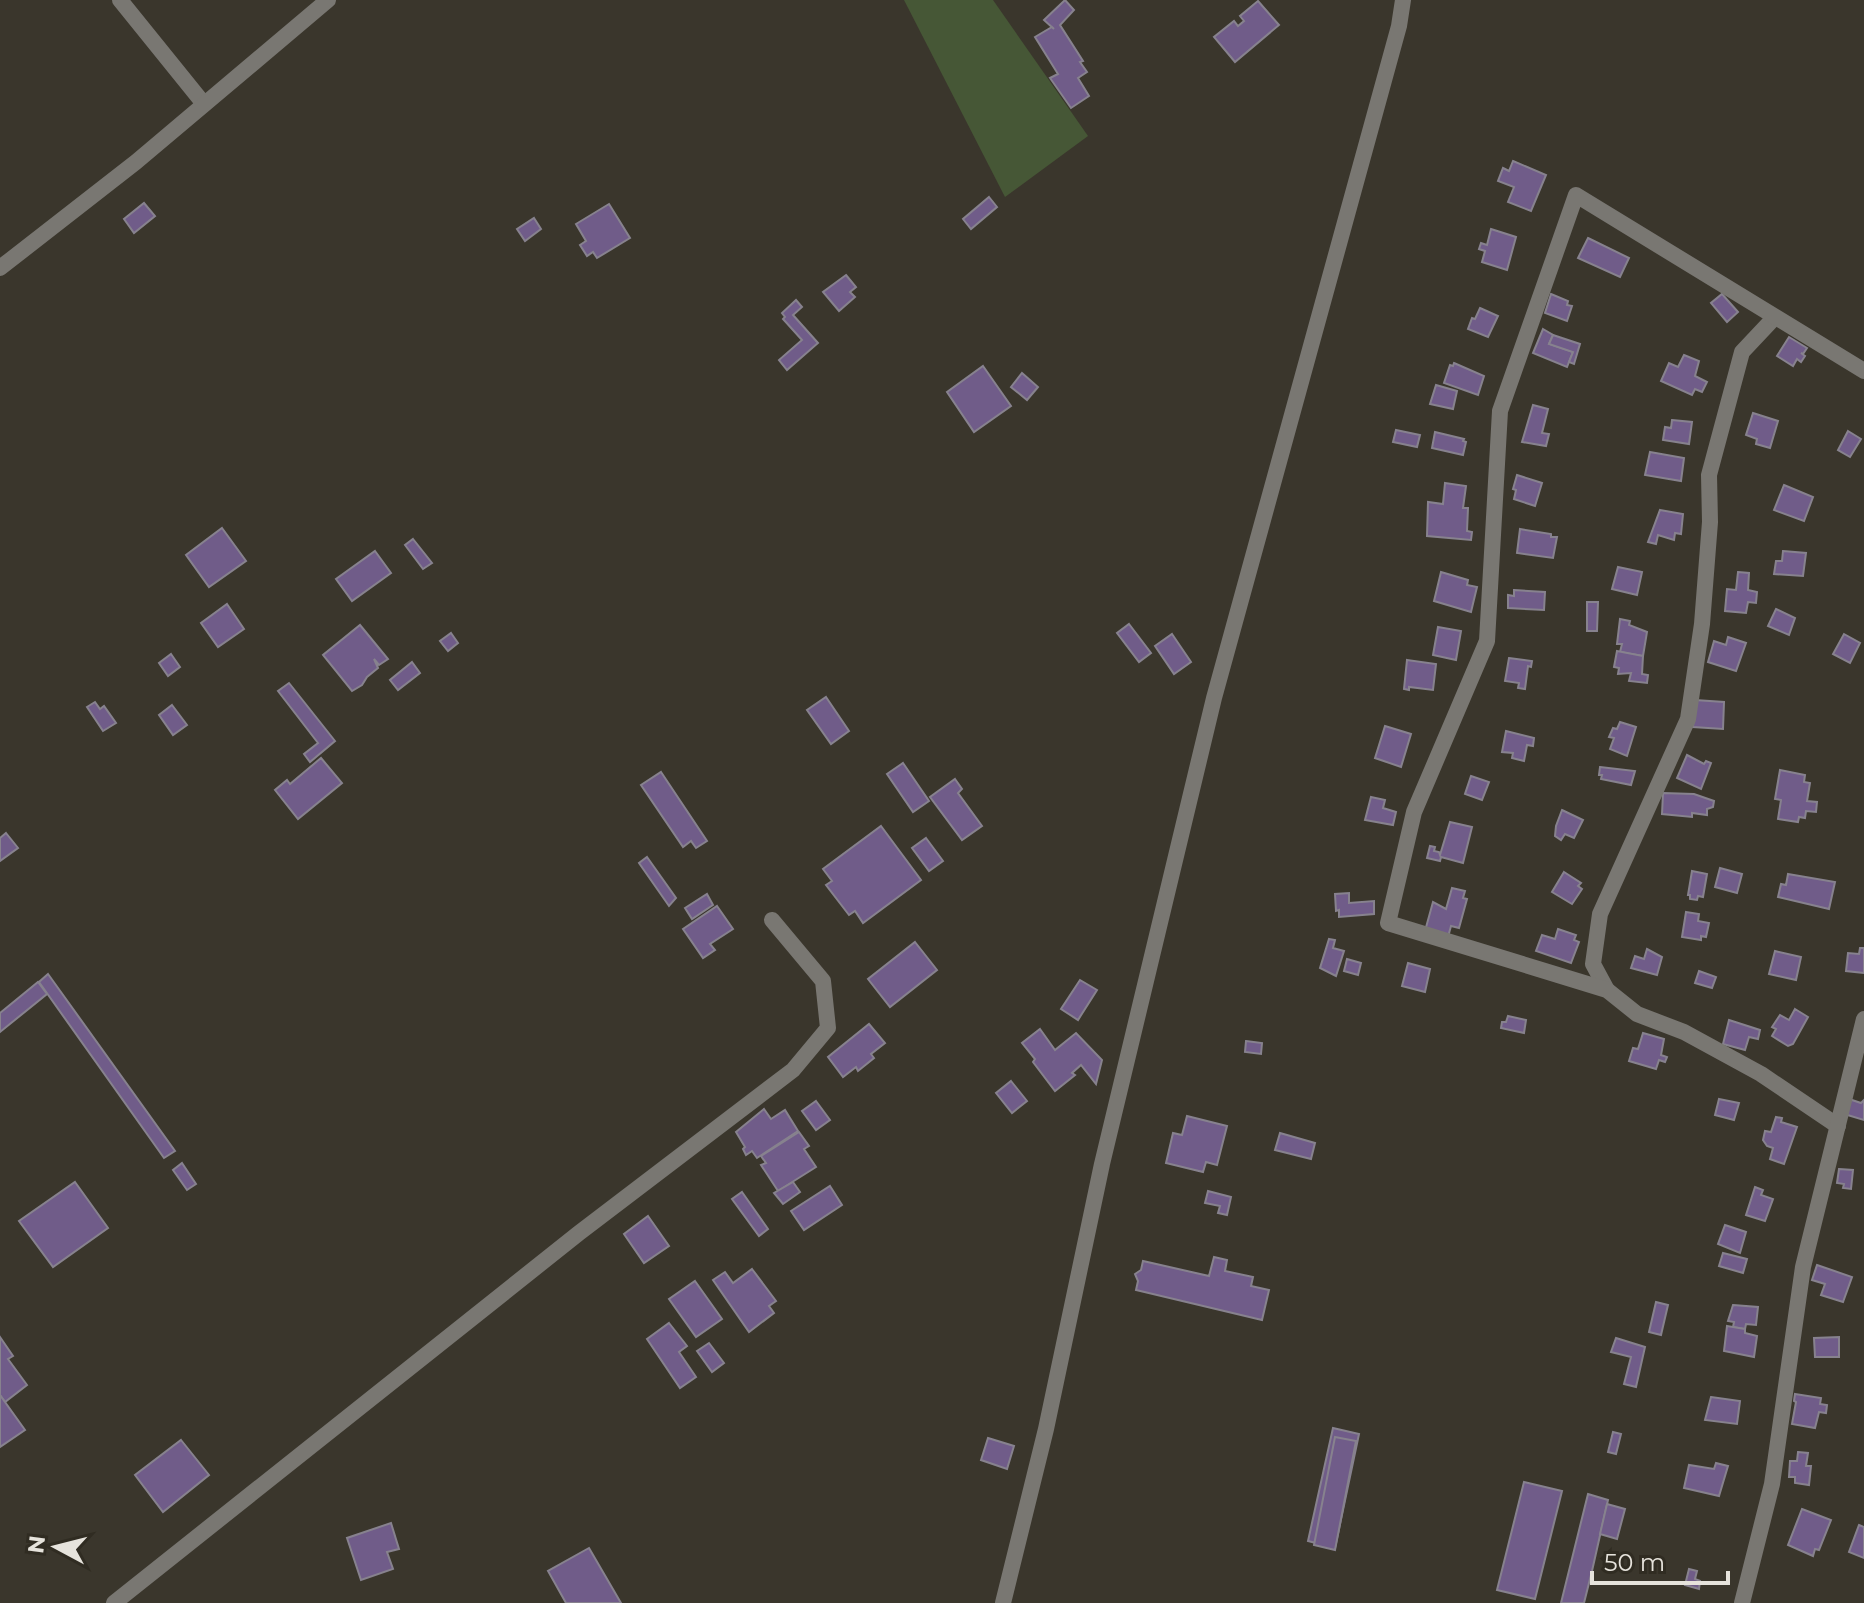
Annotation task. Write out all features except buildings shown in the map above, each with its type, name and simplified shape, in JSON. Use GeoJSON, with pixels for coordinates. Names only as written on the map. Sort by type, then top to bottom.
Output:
{"type":"FeatureCollection","features":[{"type":"Feature","properties":{"kind":"street"},"geometry":{"type":"LineString","coordinates":[[120,0],[204,104]]}},
{"type":"Feature","properties":{"kind":"street"},"geometry":{"type":"LineString","coordinates":[[0,268],[328,0]]}},
{"type":"Feature","properties":{"kind":"street"},"geometry":{"type":"LineString","coordinates":[[1003,1603],[1046,1429],[1105,1148],[1214,698],[1399,26],[1403,0]]}},
{"type":"Feature","properties":{"kind":"street"},"geometry":{"type":"LineString","coordinates":[[1838,1126],[1761,1074],[1684,1032],[1637,1014],[1607,990],[1388,923],[1414,812],[1487,641],[1500,411],[1576,195],[1864,371]]}},
{"type":"Feature","properties":{"kind":"street"},"geometry":{"type":"LineString","coordinates":[[1607,990],[1593,964],[1600,914],[1688,719],[1702,624],[1710,522],[1709,475],[1742,352],[1774,318]]}},
{"type":"Feature","properties":{"kind":"street"},"geometry":{"type":"LineString","coordinates":[[114,1603],[579,1233],[793,1070],[828,1028],[823,981],[772,920]]}},
{"type":"Feature","properties":{"kind":"street"},"geometry":{"type":"LineString","coordinates":[[1742,1603],[1772,1484],[1803,1267],[1864,1019]]}},
{"type":"Feature","properties":{"kind":"green space"},"geometry":{"type":"Polygon","coordinates":[[[904,0],[993,0],[1088,136],[1005,197],[904,0]]]}}]}
